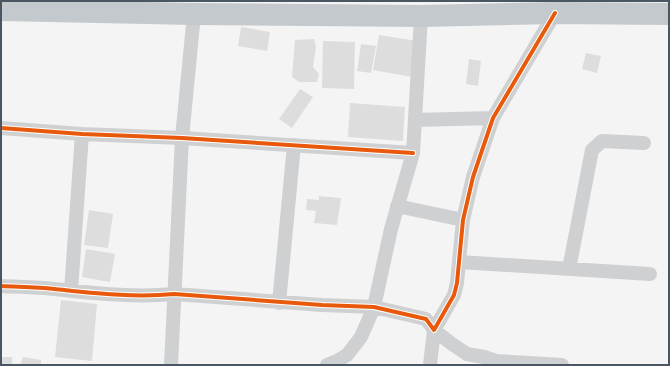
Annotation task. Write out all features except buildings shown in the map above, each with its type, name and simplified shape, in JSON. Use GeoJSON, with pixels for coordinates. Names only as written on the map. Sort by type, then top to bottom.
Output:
{"type":"FeatureCollection","features":[{"type":"Feature","properties":{"kind":"highway"},"geometry":{"type":"LineString","coordinates":[[1,10],[194,14],[421,16],[555,13],[669,14]]}},
{"type":"Feature","properties":{"kind":"street"},"geometry":{"type":"LineString","coordinates":[[430,365],[434,330],[454,295],[457,283],[464,220],[473,177],[493,118],[555,13]]}},
{"type":"Feature","properties":{"kind":"street"},"geometry":{"type":"LineString","coordinates":[[172,365],[182,138],[194,14]]}},
{"type":"Feature","properties":{"kind":"street"},"geometry":{"type":"LineString","coordinates":[[327,365],[347,355],[361,337],[374,307],[391,229],[413,153],[421,16]]}},
{"type":"Feature","properties":{"kind":"street"},"geometry":{"type":"LineString","coordinates":[[415,120],[493,118]]}},
{"type":"Feature","properties":{"kind":"street"},"geometry":{"type":"LineString","coordinates":[[1,128],[413,153]]}},
{"type":"Feature","properties":{"kind":"street"},"geometry":{"type":"LineString","coordinates":[[71,291],[82,134]]}},
{"type":"Feature","properties":{"kind":"street"},"geometry":{"type":"LineString","coordinates":[[569,269],[592,150],[602,141],[644,143]]}},
{"type":"Feature","properties":{"kind":"street"},"geometry":{"type":"LineString","coordinates":[[279,303],[294,145]]}},
{"type":"Feature","properties":{"kind":"street"},"geometry":{"type":"LineString","coordinates":[[397,206],[464,220]]}},
{"type":"Feature","properties":{"kind":"street"},"geometry":{"type":"LineString","coordinates":[[459,262],[650,274]]}},
{"type":"Feature","properties":{"kind":"street"},"geometry":{"type":"LineString","coordinates":[[1,286],[132,296],[174,294],[279,303],[374,307],[426,319],[434,330],[467,354],[496,361],[562,365]]}},
{"type":"Feature","properties":{"kind":"cycle path"},"geometry":{"type":"LineString","coordinates":[[1,286],[114,294],[174,294],[322,305],[374,307],[426,319],[434,330],[454,295],[457,283],[463,220],[473,177],[493,118],[555,13]]}},
{"type":"Feature","properties":{"kind":"cycle path"},"geometry":{"type":"LineString","coordinates":[[1,128],[413,153]]}}]}
